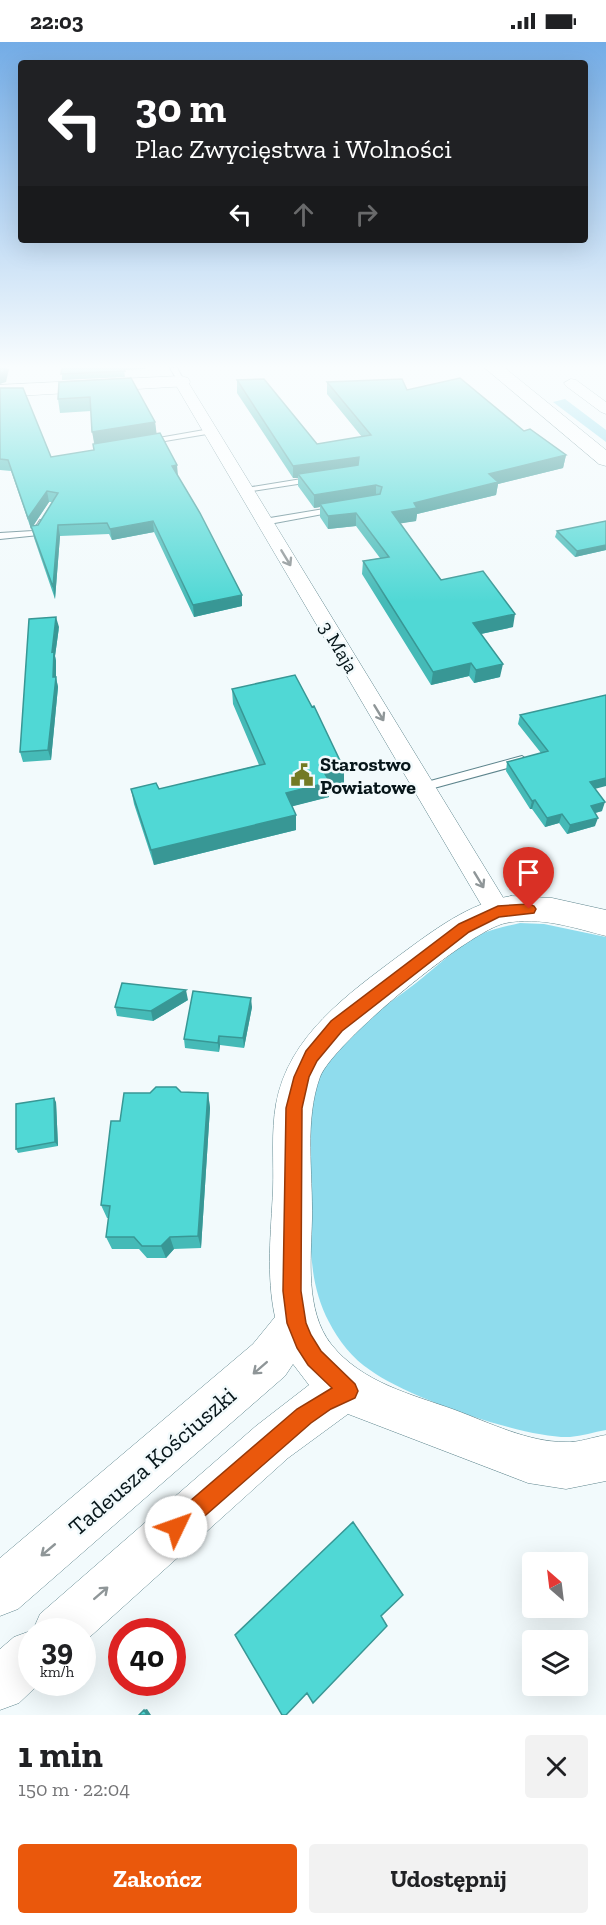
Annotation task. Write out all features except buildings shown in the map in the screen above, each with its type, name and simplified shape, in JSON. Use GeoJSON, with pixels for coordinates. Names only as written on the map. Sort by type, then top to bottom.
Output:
{"type":"FeatureCollection","features":[{"type":"Feature","properties":{"kind":"street","name":"3 Maja"},"geometry":{"type":"LineString","coordinates":[[219,446],[498,911]]}},
{"type":"Feature","properties":{"kind":"street"},"geometry":{"type":"LineString","coordinates":[[589,446],[606,460]]}},
{"type":"Feature","properties":{"kind":"street"},"geometry":{"type":"LineString","coordinates":[[606,923],[555,912],[523,909],[498,911],[464,928],[337,1026],[312,1056],[303,1072],[294,1108],[292,1291],[297,1323],[304,1341],[315,1358],[348,1391],[390,1410],[528,1461],[566,1466],[606,1458]]}},
{"type":"Feature","properties":{"kind":"street","name":"Tadeusza Kościuszki"},"geometry":{"type":"LineString","coordinates":[[0,1591],[269,1360],[297,1323]]}},
{"type":"Feature","properties":{"kind":"street"},"geometry":{"type":"LineString","coordinates":[[74,1618],[272,1442],[324,1402],[348,1391]]}},
{"type":"Feature","properties":{"kind":"street"},"geometry":{"type":"LineString","coordinates":[[0,1684],[18,1668]]}},
{"type":"Feature","properties":{"kind":"lane"},"geometry":{"type":"LineString","coordinates":[[246,490],[320,478]]}},
{"type":"Feature","properties":{"kind":"lane"},"geometry":{"type":"LineString","coordinates":[[264,522],[341,508]]}},
{"type":"Feature","properties":{"kind":"lane"},"geometry":{"type":"LineString","coordinates":[[0,536],[36,533],[48,514]]}},
{"type":"Feature","properties":{"kind":"lane"},"geometry":{"type":"LineString","coordinates":[[423,787],[532,757]]}},
{"type":"Feature","properties":{"kind":"shaded area"},"geometry":{"type":"Polygon","coordinates":[[[520,923],[544,924],[606,937],[606,1430],[570,1437],[550,1436],[496,1424],[437,1404],[387,1381],[370,1370],[346,1349],[329,1322],[316,1289],[311,1255],[309,1126],[313,1096],[323,1069],[353,1032],[456,950],[481,934],[520,923]]]}},
{"type":"Feature","properties":{"kind":"place","name":"Starostwo Powiatowe"},"geometry":{"type":"Point","coordinates":[302,775]}},
{"type":"Feature","properties":{"kind":"route"},"geometry":{"type":"LineString","coordinates":[[176,1527],[304,1416],[324,1402],[348,1391],[315,1358],[304,1341],[297,1323],[292,1291],[294,1108],[297,1091],[312,1056],[337,1026],[464,928],[498,911],[529,909]]}}]}
